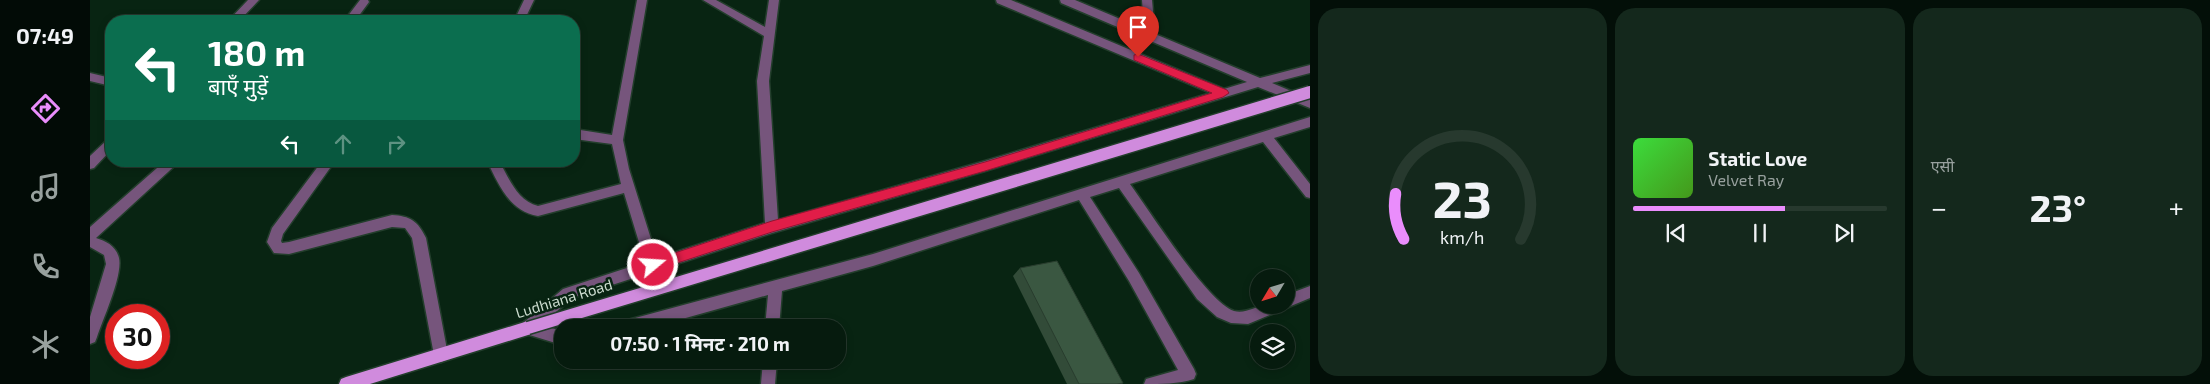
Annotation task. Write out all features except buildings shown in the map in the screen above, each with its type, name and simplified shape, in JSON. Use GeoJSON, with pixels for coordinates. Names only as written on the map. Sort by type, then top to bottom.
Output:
{"type":"FeatureCollection","features":[{"type":"Feature","properties":{"kind":"main road","name":"Ludhiana Road"},"geometry":{"type":"LineString","coordinates":[[346,384],[1310,92]]}},
{"type":"Feature","properties":{"kind":"street"},"geometry":{"type":"LineString","coordinates":[[239,15],[254,0]]}},
{"type":"Feature","properties":{"kind":"street"},"geometry":{"type":"LineString","coordinates":[[522,15],[529,0]]}},
{"type":"Feature","properties":{"kind":"street"},"geometry":{"type":"LineString","coordinates":[[642,0],[617,140],[653,265]]}},
{"type":"Feature","properties":{"kind":"street"},"geometry":{"type":"LineString","coordinates":[[708,0],[768,34]]}},
{"type":"Feature","properties":{"kind":"street"},"geometry":{"type":"LineString","coordinates":[[772,226],[763,81],[774,0]]}},
{"type":"Feature","properties":{"kind":"street"},"geometry":{"type":"LineString","coordinates":[[1001,0],[1223,93]]}},
{"type":"Feature","properties":{"kind":"street"},"geometry":{"type":"LineString","coordinates":[[1064,0],[1310,104]]}},
{"type":"Feature","properties":{"kind":"street"},"geometry":{"type":"LineString","coordinates":[[1147,0],[1150,36]]}},
{"type":"Feature","properties":{"kind":"street"},"geometry":{"type":"LineString","coordinates":[[354,15],[364,2]]}},
{"type":"Feature","properties":{"kind":"street"},"geometry":{"type":"LineString","coordinates":[[528,328],[568,293],[772,226],[985,166],[1223,93],[1310,69]]}},
{"type":"Feature","properties":{"kind":"street"},"geometry":{"type":"LineString","coordinates":[[90,77],[105,81]]}},
{"type":"Feature","properties":{"kind":"street"},"geometry":{"type":"LineString","coordinates":[[657,319],[873,260],[1310,122]]}},
{"type":"Feature","properties":{"kind":"street"},"geometry":{"type":"LineString","coordinates":[[1295,127],[1310,133]]}},
{"type":"Feature","properties":{"kind":"street"},"geometry":{"type":"LineString","coordinates":[[580,135],[617,140]]}},
{"type":"Feature","properties":{"kind":"street"},"geometry":{"type":"LineString","coordinates":[[1265,136],[1310,193]]}},
{"type":"Feature","properties":{"kind":"street"},"geometry":{"type":"LineString","coordinates":[[90,164],[105,149]]}},
{"type":"Feature","properties":{"kind":"street"},"geometry":{"type":"LineString","coordinates":[[90,235],[167,167]]}},
{"type":"Feature","properties":{"kind":"street"},"geometry":{"type":"LineString","coordinates":[[325,167],[277,232],[274,242],[278,249],[392,221],[406,221],[415,228],[419,238],[441,355]]}},
{"type":"Feature","properties":{"kind":"street"},"geometry":{"type":"LineString","coordinates":[[497,167],[520,206],[528,211],[538,211],[629,187]]}},
{"type":"Feature","properties":{"kind":"street"},"geometry":{"type":"LineString","coordinates":[[1121,181],[1202,295],[1215,309],[1233,318],[1250,319],[1261,314]]}},
{"type":"Feature","properties":{"kind":"street"},"geometry":{"type":"LineString","coordinates":[[1082,194],[1134,277],[1190,379],[1152,384]]}},
{"type":"Feature","properties":{"kind":"street"},"geometry":{"type":"LineString","coordinates":[[90,241],[102,246],[111,256],[113,268],[90,337]]}},
{"type":"Feature","properties":{"kind":"street"},"geometry":{"type":"LineString","coordinates":[[773,319],[775,287]]}},
{"type":"Feature","properties":{"kind":"street"},"geometry":{"type":"LineString","coordinates":[[1295,298],[1310,292]]}},
{"type":"Feature","properties":{"kind":"street"},"geometry":{"type":"LineString","coordinates":[[528,328],[554,336]]}},
{"type":"Feature","properties":{"kind":"street"},"geometry":{"type":"LineString","coordinates":[[768,384],[769,369]]}},
{"type":"Feature","properties":{"kind":"route"},"geometry":{"type":"LineString","coordinates":[[653,265],[772,226],[985,166],[1223,93],[1138,57]]}}]}
